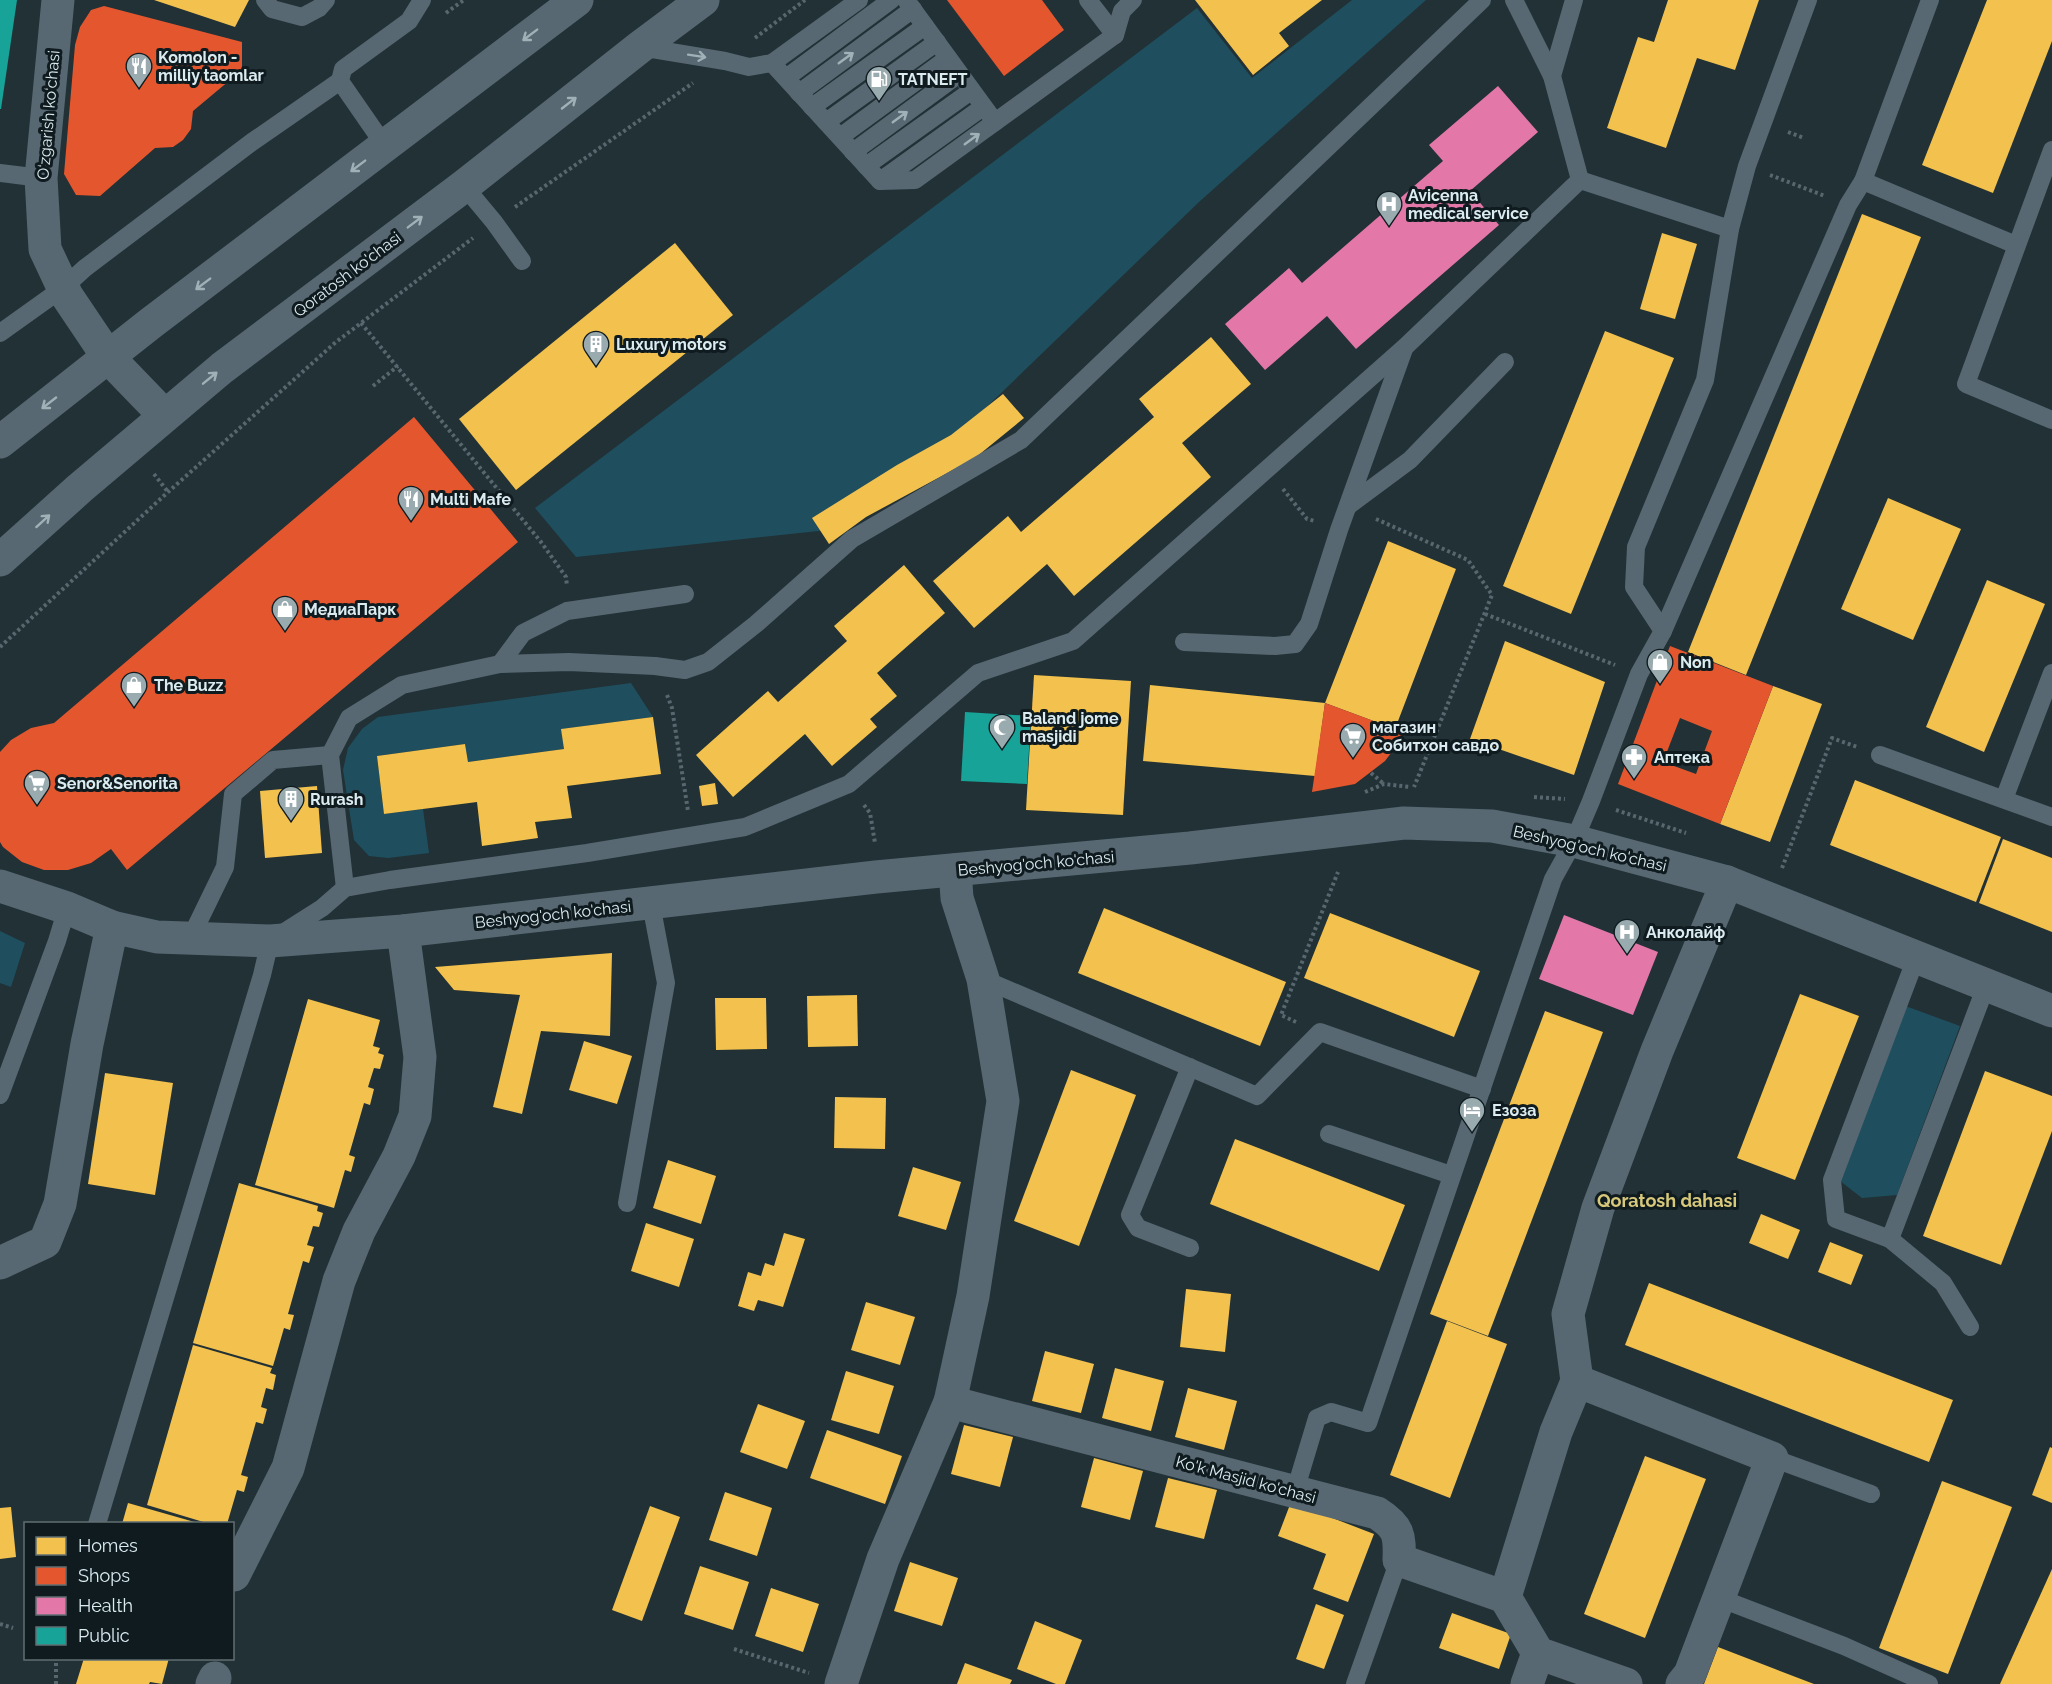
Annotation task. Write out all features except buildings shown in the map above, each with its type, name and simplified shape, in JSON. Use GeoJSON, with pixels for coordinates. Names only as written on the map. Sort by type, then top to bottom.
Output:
{"type":"FeatureCollection","features":[{"type":"Feature","properties":{"kind":"street","name":"O‘zgarish ko‘chasi"},"geometry":{"type":"LineString","coordinates":[[58,0],[41,178],[45,249],[63,288],[108,357],[164,415]]}},
{"type":"Feature","properties":{"kind":"street"},"geometry":{"type":"LineString","coordinates":[[0,442],[108,357],[577,0]]}},
{"type":"Feature","properties":{"kind":"street","name":"Qoratosh ko'chasi"},"geometry":{"type":"LineString","coordinates":[[0,560],[164,415],[222,368],[464,186],[703,0]]}},
{"type":"Feature","properties":{"kind":"street","name":"Beshyog'och ko'chasi"},"geometry":{"type":"LineString","coordinates":[[0,886],[67,908],[112,927],[157,937],[270,941],[403,931],[876,877],[1190,848],[1404,823],[1492,826],[1574,841],[1727,882],[2052,1011]]}},
{"type":"Feature","properties":{"kind":"street"},"geometry":{"type":"LineString","coordinates":[[841,1683],[883,1559],[950,1402],[973,1296],[1003,1101],[982,979],[957,898],[955,870]]}},
{"type":"Feature","properties":{"kind":"street"},"geometry":{"type":"LineString","coordinates":[[1505,1598],[1556,1432],[1576,1381],[1568,1314],[1598,1208],[1658,1051],[1727,882]]}},
{"type":"Feature","properties":{"kind":"street"},"geometry":{"type":"LineString","coordinates":[[0,1263],[45,1242],[60,1203],[87,1044],[112,927]]}},
{"type":"Feature","properties":{"kind":"street"},"geometry":{"type":"LineString","coordinates":[[234,1575],[288,1468],[339,1281],[359,1231],[399,1156],[415,1116],[420,1057],[403,931]]}},
{"type":"Feature","properties":{"kind":"street"},"geometry":{"type":"LineString","coordinates":[[1576,1381],[1772,1458],[1690,1674],[1682,1684]]}},
{"type":"Feature","properties":{"kind":"street","name":"Ko'k Masjid ko'chasi"},"geometry":{"type":"LineString","coordinates":[[950,1402],[1377,1513],[1392,1523],[1400,1539],[1399,1560]]}},
{"type":"Feature","properties":{"kind":"street"},"geometry":{"type":"LineString","coordinates":[[1399,1560],[1505,1598],[1538,1653],[1626,1684]]}},
{"type":"Feature","properties":{"kind":"street"},"geometry":{"type":"LineString","coordinates":[[1527,1684],[1538,1653]]}},
{"type":"Feature","properties":{"kind":"lane"},"geometry":{"type":"LineString","coordinates":[[266,0],[272,9],[302,17],[319,8],[326,0]]}},
{"type":"Feature","properties":{"kind":"lane"},"geometry":{"type":"LineString","coordinates":[[0,333],[63,288],[85,268],[252,142],[340,81],[343,69],[409,21],[422,0]]}},
{"type":"Feature","properties":{"kind":"lane"},"geometry":{"type":"LineString","coordinates":[[640,47],[749,67],[772,63],[859,0]]}},
{"type":"Feature","properties":{"kind":"lane"},"geometry":{"type":"LineString","coordinates":[[786,78],[891,0]]}},
{"type":"Feature","properties":{"kind":"lane"},"geometry":{"type":"LineString","coordinates":[[1088,0],[1115,35]]}},
{"type":"Feature","properties":{"kind":"lane"},"geometry":{"type":"LineString","coordinates":[[772,63],[880,181],[915,180],[1115,35],[1122,11],[1132,0]]}},
{"type":"Feature","properties":{"kind":"lane"},"geometry":{"type":"LineString","coordinates":[[345,888],[330,755],[349,718],[402,685],[500,664],[569,662],[685,669],[708,662],[756,624],[852,539],[1021,440],[1482,0]]}},
{"type":"Feature","properties":{"kind":"lane"},"geometry":{"type":"LineString","coordinates":[[1515,0],[1552,76],[1580,180]]}},
{"type":"Feature","properties":{"kind":"lane"},"geometry":{"type":"LineString","coordinates":[[1552,76],[1574,0]]}},
{"type":"Feature","properties":{"kind":"lane"},"geometry":{"type":"LineString","coordinates":[[1662,631],[1634,587],[1636,547],[1705,380],[1730,229],[1747,166],[1808,0]]}},
{"type":"Feature","properties":{"kind":"lane"},"geometry":{"type":"LineString","coordinates":[[1295,1491],[1317,1418],[1331,1412],[1368,1423],[1553,879],[1574,841],[1591,801],[1639,674],[1662,631],[1848,205],[1863,181],[1930,0]]}},
{"type":"Feature","properties":{"kind":"lane"},"geometry":{"type":"LineString","coordinates":[[799,93],[910,5],[995,123]]}},
{"type":"Feature","properties":{"kind":"lane"},"geometry":{"type":"LineString","coordinates":[[812,107],[925,26]]}},
{"type":"Feature","properties":{"kind":"lane"},"geometry":{"type":"LineString","coordinates":[[826,122],[937,42]]}},
{"type":"Feature","properties":{"kind":"lane"},"geometry":{"type":"LineString","coordinates":[[840,137],[948,58]]}},
{"type":"Feature","properties":{"kind":"lane"},"geometry":{"type":"LineString","coordinates":[[853,152],[959,74]]}},
{"type":"Feature","properties":{"kind":"lane"},"geometry":{"type":"LineString","coordinates":[[340,81],[385,146]]}},
{"type":"Feature","properties":{"kind":"lane"},"geometry":{"type":"LineString","coordinates":[[866,166],[971,90]]}},
{"type":"Feature","properties":{"kind":"lane"},"geometry":{"type":"LineString","coordinates":[[880,181],[983,107]]}},
{"type":"Feature","properties":{"kind":"lane"},"geometry":{"type":"LineString","coordinates":[[2052,150],[2044,197],[2016,245],[1966,384],[2052,420]]}},
{"type":"Feature","properties":{"kind":"lane"},"geometry":{"type":"LineString","coordinates":[[0,173],[41,178]]}},
{"type":"Feature","properties":{"kind":"lane"},"geometry":{"type":"LineString","coordinates":[[1580,180],[1730,229]]}},
{"type":"Feature","properties":{"kind":"lane"},"geometry":{"type":"LineString","coordinates":[[98,1522],[262,975],[270,941],[322,908],[345,888],[587,853],[745,827],[849,784],[978,673],[1073,641],[1405,348],[1580,180]]}},
{"type":"Feature","properties":{"kind":"lane"},"geometry":{"type":"LineString","coordinates":[[1863,181],[2016,245]]}},
{"type":"Feature","properties":{"kind":"lane"},"geometry":{"type":"LineString","coordinates":[[464,186],[522,261]]}},
{"type":"Feature","properties":{"kind":"lane"},"geometry":{"type":"LineString","coordinates":[[1184,642],[1275,646],[1295,644],[1309,624],[1405,348]]}},
{"type":"Feature","properties":{"kind":"lane"},"geometry":{"type":"LineString","coordinates":[[1348,507],[1410,460],[1505,362]]}},
{"type":"Feature","properties":{"kind":"lane"},"geometry":{"type":"LineString","coordinates":[[500,664],[523,633],[567,612],[685,594]]}},
{"type":"Feature","properties":{"kind":"lane"},"geometry":{"type":"LineString","coordinates":[[2004,799],[2052,673]]}},
{"type":"Feature","properties":{"kind":"lane"},"geometry":{"type":"LineString","coordinates":[[190,939],[225,867],[232,794],[273,760],[330,755]]}},
{"type":"Feature","properties":{"kind":"lane"},"geometry":{"type":"LineString","coordinates":[[1880,755],[2052,817]]}},
{"type":"Feature","properties":{"kind":"lane"},"geometry":{"type":"LineString","coordinates":[[627,1203],[666,983],[651,904]]}},
{"type":"Feature","properties":{"kind":"lane"},"geometry":{"type":"LineString","coordinates":[[0,1095],[67,908]]}},
{"type":"Feature","properties":{"kind":"lane"},"geometry":{"type":"LineString","coordinates":[[1916,958],[1832,1180],[1836,1219],[1890,1239],[1943,1282],[1970,1327]]}},
{"type":"Feature","properties":{"kind":"lane"},"geometry":{"type":"LineString","coordinates":[[982,979],[1257,1096],[1320,1032],[1482,1089]]}},
{"type":"Feature","properties":{"kind":"lane"},"geometry":{"type":"LineString","coordinates":[[1890,1239],[1986,986]]}},
{"type":"Feature","properties":{"kind":"lane"},"geometry":{"type":"LineString","coordinates":[[1190,1067],[1130,1215],[1138,1228],[1190,1248]]}},
{"type":"Feature","properties":{"kind":"lane"},"geometry":{"type":"LineString","coordinates":[[1329,1134],[1451,1175]]}},
{"type":"Feature","properties":{"kind":"lane"},"geometry":{"type":"LineString","coordinates":[[1772,1458],[1871,1494]]}},
{"type":"Feature","properties":{"kind":"lane"},"geometry":{"type":"LineString","coordinates":[[1355,1684],[1399,1560]]}},
{"type":"Feature","properties":{"kind":"lane"},"geometry":{"type":"LineString","coordinates":[[1719,1598],[1844,1647],[1929,1684]]}},
{"type":"Feature","properties":{"kind":"path"},"geometry":{"type":"LineString","coordinates":[[0,647],[168,492],[336,342],[494,222],[725,61],[805,0]]}},
{"type":"Feature","properties":{"kind":"path"},"geometry":{"type":"LineString","coordinates":[[1790,183],[1848,205]]}},
{"type":"Feature","properties":{"kind":"path"},"geometry":{"type":"LineString","coordinates":[[361,323],[541,542]]}},
{"type":"Feature","properties":{"kind":"path"},"geometry":{"type":"LineString","coordinates":[[373,386],[398,366]]}},
{"type":"Feature","properties":{"kind":"path"},"geometry":{"type":"LineString","coordinates":[[1267,470],[1307,519]]}},
{"type":"Feature","properties":{"kind":"path"},"geometry":{"type":"LineString","coordinates":[[154,474],[168,492]]}},
{"type":"Feature","properties":{"kind":"path"},"geometry":{"type":"LineString","coordinates":[[1348,507],[1468,560],[1492,595],[1414,787]]}},
{"type":"Feature","properties":{"kind":"path"},"geometry":{"type":"LineString","coordinates":[[1485,614],[1639,674]]}},
{"type":"Feature","properties":{"kind":"path"},"geometry":{"type":"LineString","coordinates":[[655,666],[672,708],[691,836]]}},
{"type":"Feature","properties":{"kind":"path"},"geometry":{"type":"LineString","coordinates":[[1771,900],[1832,738],[1880,755]]}},
{"type":"Feature","properties":{"kind":"path"},"geometry":{"type":"LineString","coordinates":[[1371,773],[1384,784]]}},
{"type":"Feature","properties":{"kind":"path"},"geometry":{"type":"LineString","coordinates":[[870,813],[875,844]]}},
{"type":"Feature","properties":{"kind":"path"},"geometry":{"type":"LineString","coordinates":[[1320,1032],[1281,1015],[1338,872]]}},
{"type":"Feature","properties":{"kind":"path"},"geometry":{"type":"LineString","coordinates":[[0,1624],[13,1628]]}},
{"type":"Feature","properties":{"kind":"path"},"geometry":{"type":"LineString","coordinates":[[734,1648],[841,1683]]}},
{"type":"Feature","properties":{"kind":"path"},"geometry":{"type":"LineString","coordinates":[[56,1660],[56,1684]]}},
{"type":"Feature","properties":{"kind":"shaded area"},"geometry":{"type":"Polygon","coordinates":[[[1352,0],[1426,0],[1199,202],[971,422],[828,530],[576,557],[535,508],[1197,8],[1252,78],[1352,0]]]}},
{"type":"Feature","properties":{"kind":"shaded area"},"geometry":{"type":"Polygon","coordinates":[[[631,683],[653,717],[562,729],[564,749],[468,762],[465,744],[377,756],[384,814],[423,809],[429,853],[388,858],[369,856],[354,840],[343,770],[348,748],[362,729],[378,717],[631,683]]]}},
{"type":"Feature","properties":{"kind":"shaded area"},"geometry":{"type":"Polygon","coordinates":[[[0,931],[25,943],[11,987],[0,983],[0,931]]]}},
{"type":"Feature","properties":{"kind":"shaded area"},"geometry":{"type":"Polygon","coordinates":[[[1900,1004],[1960,1026],[1897,1195],[1862,1198],[1835,1177],[1900,1004]]]}},
{"type":"Feature","properties":{"kind":"place","name":"Komolon - milliy taomlar"},"geometry":{"type":"Point","coordinates":[139,89]}},
{"type":"Feature","properties":{"kind":"place","name":"TATNEFT"},"geometry":{"type":"Point","coordinates":[879,102]}},
{"type":"Feature","properties":{"kind":"place","name":"Avicenna medical service"},"geometry":{"type":"Point","coordinates":[1389,227]}},
{"type":"Feature","properties":{"kind":"place","name":"Luxury motors"},"geometry":{"type":"Point","coordinates":[596,367]}},
{"type":"Feature","properties":{"kind":"place","name":"Multi Mafe"},"geometry":{"type":"Point","coordinates":[411,522]}},
{"type":"Feature","properties":{"kind":"place","name":"МедиаПарк"},"geometry":{"type":"Point","coordinates":[285,632]}},
{"type":"Feature","properties":{"kind":"place","name":"Non"},"geometry":{"type":"Point","coordinates":[1660,685]}},
{"type":"Feature","properties":{"kind":"place","name":"The Buzz"},"geometry":{"type":"Point","coordinates":[134,708]}},
{"type":"Feature","properties":{"kind":"place","name":"Baland jome masjidi"},"geometry":{"type":"Point","coordinates":[1002,750]}},
{"type":"Feature","properties":{"kind":"place","name":"магазин Собитхон савдо"},"geometry":{"type":"Point","coordinates":[1353,759]}},
{"type":"Feature","properties":{"kind":"place","name":"Аптека"},"geometry":{"type":"Point","coordinates":[1634,780]}},
{"type":"Feature","properties":{"kind":"place","name":"Senor&Senorita"},"geometry":{"type":"Point","coordinates":[37,806]}},
{"type":"Feature","properties":{"kind":"place","name":"Rurash"},"geometry":{"type":"Point","coordinates":[291,822]}},
{"type":"Feature","properties":{"kind":"place","name":"Анколайф"},"geometry":{"type":"Point","coordinates":[1627,955]}},
{"type":"Feature","properties":{"kind":"place","name":"Езоза"},"geometry":{"type":"Point","coordinates":[1472,1133]}},
{"type":"Feature","properties":{"kind":"district","name":"Qoratosh dahasi"},"geometry":{"type":"Point","coordinates":[1667,1201]}}]}
